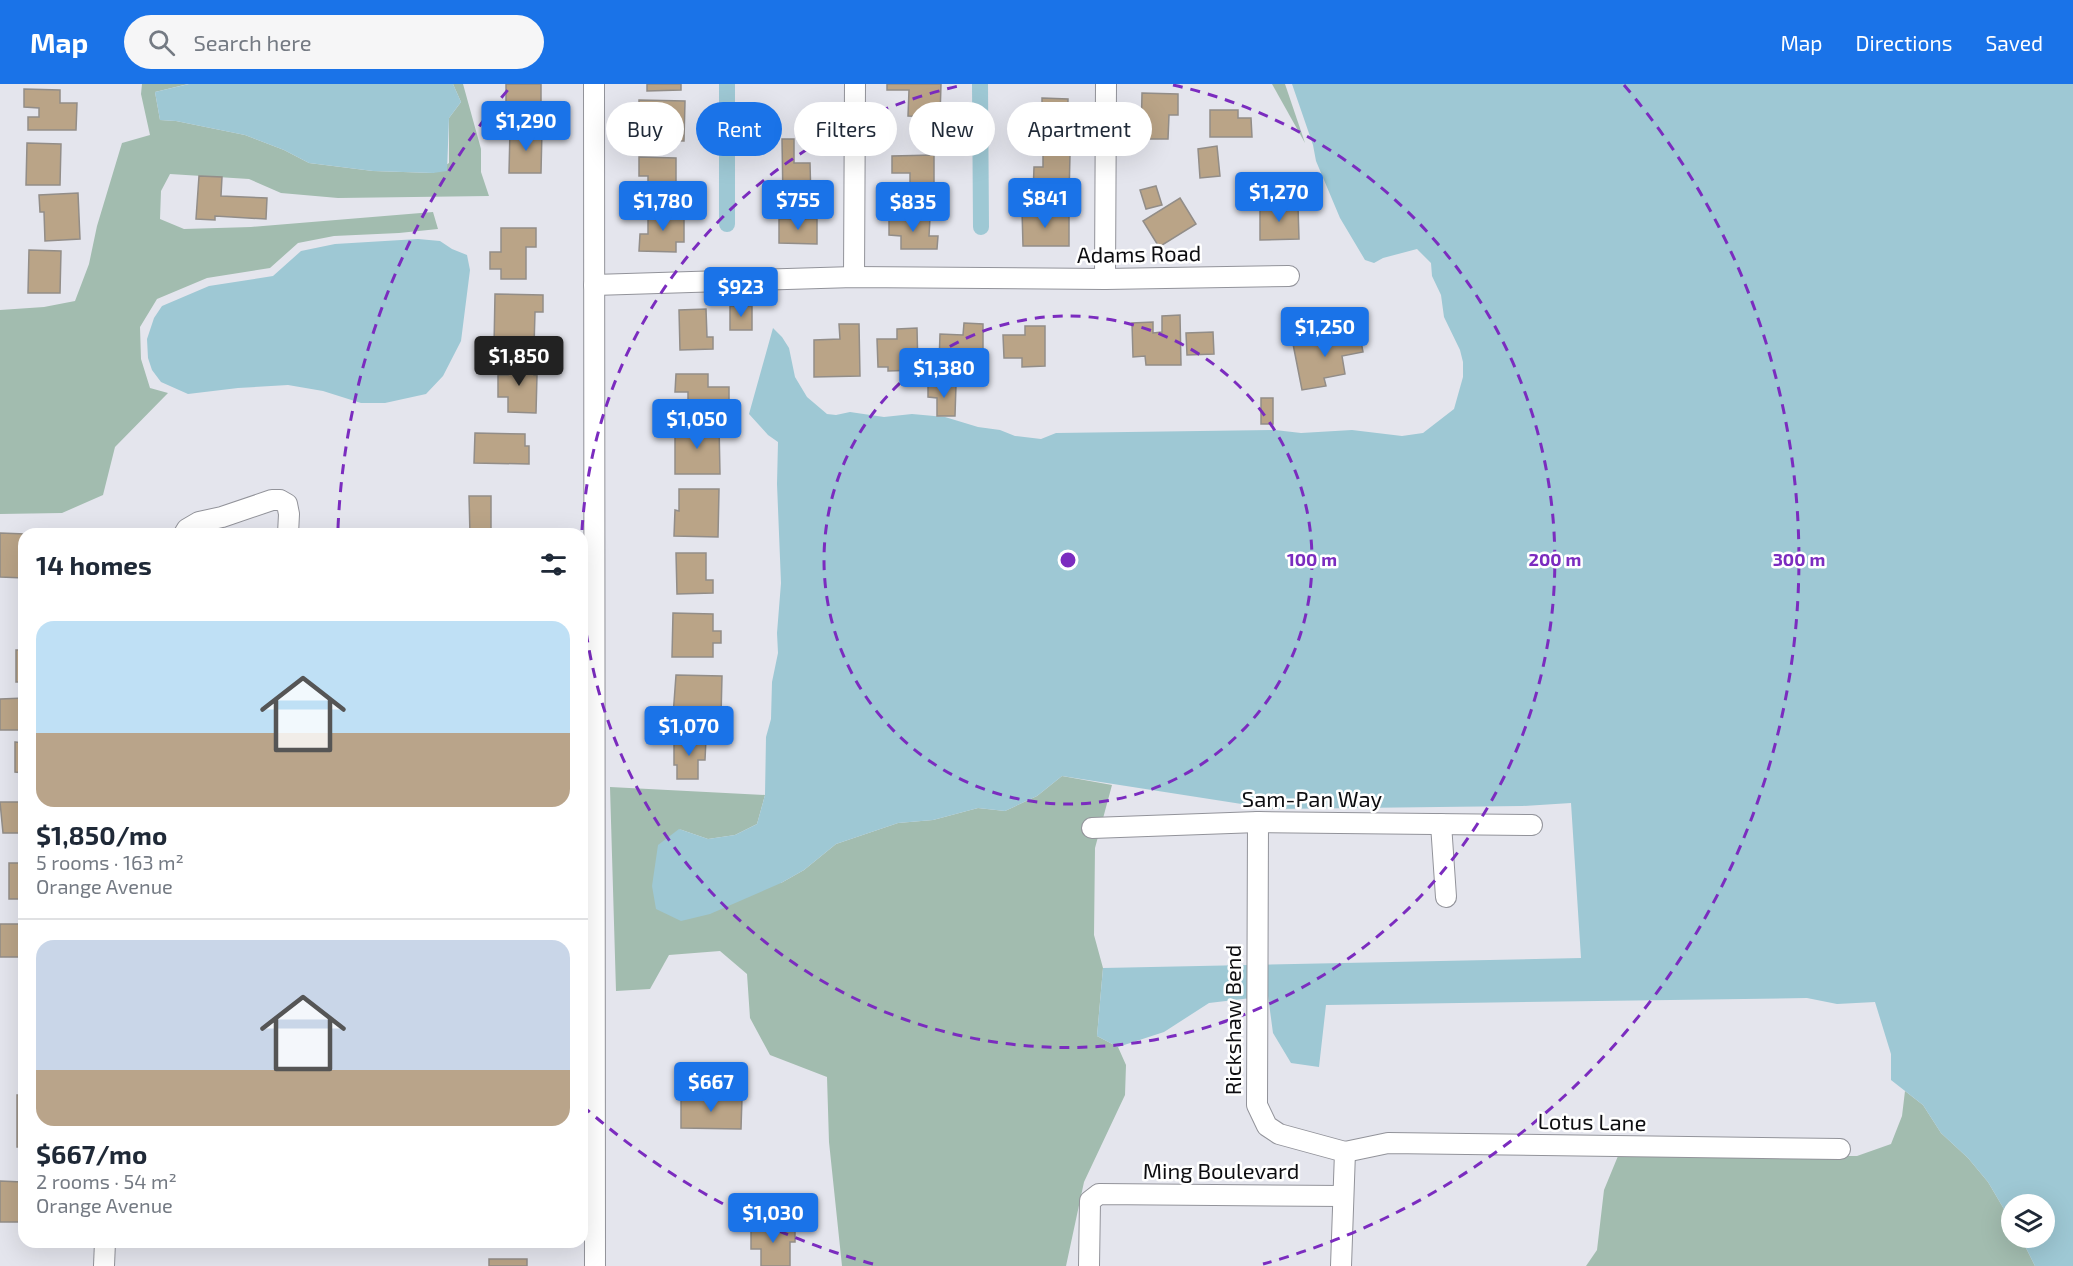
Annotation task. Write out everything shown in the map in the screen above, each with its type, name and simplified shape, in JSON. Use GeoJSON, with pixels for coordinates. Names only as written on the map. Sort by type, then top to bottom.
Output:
{"type":"FeatureCollection","features":[{"type":"Feature","properties":{"kind":"street"},"geometry":{"type":"LineString","coordinates":[[594,84],[595,1266]]}},
{"type":"Feature","properties":{"kind":"street"},"geometry":{"type":"LineString","coordinates":[[854,277],[855,84]]}},
{"type":"Feature","properties":{"kind":"street"},"geometry":{"type":"LineString","coordinates":[[1105,279],[1106,84]]}},
{"type":"Feature","properties":{"kind":"street","name":"Adams Road"},"geometry":{"type":"LineString","coordinates":[[594,285],[854,277],[1105,279],[1289,276]]}},
{"type":"Feature","properties":{"kind":"street"},"geometry":{"type":"LineString","coordinates":[[189,528],[199,522],[222,517],[272,500],[280,500],[287,504],[288,528]]}},
{"type":"Feature","properties":{"kind":"street","name":"Sam-Pan Way"},"geometry":{"type":"LineString","coordinates":[[1092,828],[1258,822],[1532,825]]}},
{"type":"Feature","properties":{"kind":"street","name":"Rickshaw Bend"},"geometry":{"type":"LineString","coordinates":[[1258,822],[1257,1105],[1267,1126],[1279,1134],[1345,1152]]}},
{"type":"Feature","properties":{"kind":"street"},"geometry":{"type":"LineString","coordinates":[[1441,824],[1446,897]]}},
{"type":"Feature","properties":{"kind":"street","name":"Lotus Lane"},"geometry":{"type":"LineString","coordinates":[[1345,1152],[1388,1143],[1840,1149]]}},
{"type":"Feature","properties":{"kind":"street"},"geometry":{"type":"LineString","coordinates":[[1341,1266],[1345,1152]]}},
{"type":"Feature","properties":{"kind":"street","name":"Ming Boulevard"},"geometry":{"type":"LineString","coordinates":[[1089,1266],[1090,1202],[1099,1194],[1343,1196]]}},
{"type":"Feature","properties":{"kind":"street"},"geometry":{"type":"LineString","coordinates":[[104,1266],[105,1248]]}},
{"type":"Feature","properties":{"kind":"green space"},"geometry":{"type":"Polygon","coordinates":[[[142,84],[188,84],[155,92],[160,120],[245,135],[284,150],[309,163],[373,171],[433,173],[449,163],[449,118],[461,102],[453,84],[463,84],[481,149],[481,172],[489,196],[338,198],[281,193],[249,179],[170,174],[161,191],[160,219],[184,229],[251,227],[433,212],[438,229],[334,236],[298,243],[270,268],[207,278],[157,299],[140,327],[141,359],[150,388],[168,393],[115,447],[103,495],[62,513],[0,514],[0,310],[44,307],[75,301],[89,264],[97,226],[122,143],[150,135],[141,94],[142,84]]]}},
{"type":"Feature","properties":{"kind":"green space"},"geometry":{"type":"Polygon","coordinates":[[[1272,84],[1285,84],[1305,143],[1272,84]]]}},
{"type":"Feature","properties":{"kind":"green space"},"geometry":{"type":"Polygon","coordinates":[[[1062,776],[1112,785],[1095,848],[1094,935],[1103,968],[1097,1036],[1118,1047],[1126,1065],[1125,1095],[1084,1182],[1066,1266],[842,1266],[829,1142],[827,1077],[770,1055],[750,1018],[747,974],[720,951],[669,955],[650,989],[616,991],[610,787],[765,795],[757,824],[735,835],[708,839],[679,829],[781,883],[804,870],[836,844],[898,823],[933,820],[978,808],[1005,811],[1037,796],[1062,776]]]}},
{"type":"Feature","properties":{"kind":"green space"},"geometry":{"type":"Polygon","coordinates":[[[1905,1091],[1923,1105],[1941,1133],[1968,1158],[1988,1182],[2001,1204],[2001,1248],[2026,1248],[2035,1266],[1586,1266],[1597,1250],[1604,1190],[1618,1156],[1857,1156],[1891,1144],[1902,1116],[1905,1091]]]}},
{"type":"Feature","properties":{"kind":"water"},"geometry":{"type":"Polygon","coordinates":[[[189,84],[453,84],[461,102],[449,118],[447,171],[433,173],[373,171],[309,163],[284,150],[245,135],[160,120],[155,92],[189,84]]]}},
{"type":"Feature","properties":{"kind":"water"},"geometry":{"type":"Polygon","coordinates":[[[1292,84],[2073,84],[2073,1266],[2035,1266],[2026,1248],[2055,1248],[2055,1194],[2001,1194],[2001,1204],[1988,1182],[1968,1158],[1941,1133],[1923,1105],[1891,1080],[1891,1054],[1875,1002],[1837,1004],[1807,998],[1326,1005],[1319,1067],[1291,1063],[1273,1033],[1268,996],[1209,1003],[1164,1032],[1118,1047],[1097,1036],[1103,968],[1581,958],[1571,803],[1522,806],[1273,809],[1062,776],[1037,796],[1005,811],[978,808],[933,820],[898,823],[836,844],[804,870],[781,883],[710,914],[681,921],[656,909],[652,886],[658,845],[679,829],[708,839],[735,835],[757,824],[765,795],[766,737],[771,719],[772,682],[778,653],[777,633],[781,583],[777,484],[778,442],[768,435],[749,414],[773,328],[789,348],[795,377],[807,397],[827,414],[850,412],[884,417],[912,414],[945,417],[978,427],[1000,430],[1015,436],[1041,439],[1056,433],[1275,430],[1301,433],[1352,430],[1402,436],[1423,433],[1454,409],[1463,377],[1460,350],[1444,317],[1441,295],[1432,276],[1431,263],[1417,249],[1383,258],[1374,263],[1365,260],[1340,218],[1316,161],[1313,145],[1292,84]]]}},
{"type":"Feature","properties":{"kind":"water"},"geometry":{"type":"Polygon","coordinates":[[[418,239],[440,241],[467,255],[470,270],[461,341],[443,376],[426,394],[385,403],[361,403],[323,391],[288,385],[188,394],[161,382],[152,370],[148,358],[147,339],[154,318],[162,306],[209,286],[273,276],[301,251],[335,244],[418,239]]]}},
{"type":"Feature","properties":{"kind":"building"},"geometry":{"type":"Polygon","coordinates":[[[506,84],[541,84],[541,109],[506,110],[506,84]]]}},
{"type":"Feature","properties":{"kind":"building"},"geometry":{"type":"Polygon","coordinates":[[[647,84],[681,84],[681,90],[647,91],[647,84]]]}},
{"type":"Feature","properties":{"kind":"building"},"geometry":{"type":"Polygon","coordinates":[[[887,84],[941,84],[940,102],[909,102],[908,116],[909,90],[887,90],[887,84]]]}},
{"type":"Feature","properties":{"kind":"building"},"geometry":{"type":"Polygon","coordinates":[[[24,89],[60,90],[60,103],[77,103],[76,130],[28,130],[28,117],[39,117],[39,108],[24,107],[24,89]]]}},
{"type":"Feature","properties":{"kind":"building"},"geometry":{"type":"Polygon","coordinates":[[[1142,93],[1178,94],[1178,115],[1169,115],[1168,139],[1152,139],[1152,102],[1142,102],[1142,93]]]}},
{"type":"Feature","properties":{"kind":"building"},"geometry":{"type":"Polygon","coordinates":[[[1042,98],[1068,99],[1068,102],[1042,102],[1042,98]]]}},
{"type":"Feature","properties":{"kind":"building"},"geometry":{"type":"Polygon","coordinates":[[[639,100],[685,101],[684,141],[684,102],[639,102],[639,100]]]}},
{"type":"Feature","properties":{"kind":"building"},"geometry":{"type":"Polygon","coordinates":[[[1210,110],[1238,110],[1238,118],[1251,118],[1252,137],[1210,137],[1210,110]]]}},
{"type":"Feature","properties":{"kind":"building"},"geometry":{"type":"Polygon","coordinates":[[[510,130],[542,130],[541,173],[509,173],[510,130]]]}},
{"type":"Feature","properties":{"kind":"building"},"geometry":{"type":"Polygon","coordinates":[[[782,139],[794,139],[794,163],[810,163],[811,200],[783,200],[782,139]]]}},
{"type":"Feature","properties":{"kind":"building"},"geometry":{"type":"Polygon","coordinates":[[[27,143],[61,144],[60,185],[26,185],[27,143]]]}},
{"type":"Feature","properties":{"kind":"building"},"geometry":{"type":"Polygon","coordinates":[[[1217,146],[1220,176],[1200,178],[1198,149],[1217,146]]]}},
{"type":"Feature","properties":{"kind":"building"},"geometry":{"type":"Polygon","coordinates":[[[892,156],[934,156],[934,197],[910,197],[910,173],[892,173],[892,156]]]}},
{"type":"Feature","properties":{"kind":"building"},"geometry":{"type":"Polygon","coordinates":[[[1043,156],[1070,156],[1069,197],[1033,195],[1034,167],[1043,167],[1043,156]]]}},
{"type":"Feature","properties":{"kind":"building"},"geometry":{"type":"Polygon","coordinates":[[[639,157],[676,158],[676,197],[648,197],[648,176],[639,176],[639,157]]]}},
{"type":"Feature","properties":{"kind":"building"},"geometry":{"type":"Polygon","coordinates":[[[199,176],[222,177],[221,196],[267,198],[266,219],[215,216],[215,220],[196,219],[199,176]]]}},
{"type":"Feature","properties":{"kind":"building"},"geometry":{"type":"Polygon","coordinates":[[[1156,186],[1162,205],[1146,209],[1140,190],[1156,186]]]}},
{"type":"Feature","properties":{"kind":"building"},"geometry":{"type":"Polygon","coordinates":[[[78,193],[80,239],[45,241],[44,212],[40,212],[39,195],[78,193]]]}},
{"type":"Feature","properties":{"kind":"building"},"geometry":{"type":"Polygon","coordinates":[[[1180,198],[1196,224],[1159,247],[1143,221],[1180,198]]]}},
{"type":"Feature","properties":{"kind":"building"},"geometry":{"type":"Polygon","coordinates":[[[1260,206],[1298,206],[1299,239],[1260,240],[1260,206]]]}},
{"type":"Feature","properties":{"kind":"building"},"geometry":{"type":"Polygon","coordinates":[[[1022,210],[1050,210],[1050,216],[1069,216],[1069,246],[1023,246],[1022,210]]]}},
{"type":"Feature","properties":{"kind":"building"},"geometry":{"type":"Polygon","coordinates":[[[648,212],[684,213],[684,242],[676,242],[676,252],[639,251],[640,234],[648,234],[648,212]]]}},
{"type":"Feature","properties":{"kind":"building"},"geometry":{"type":"Polygon","coordinates":[[[889,217],[930,218],[929,236],[938,236],[937,249],[901,249],[901,236],[889,235],[889,217]]]}},
{"type":"Feature","properties":{"kind":"building"},"geometry":{"type":"Polygon","coordinates":[[[779,219],[817,219],[817,244],[779,243],[779,219]]]}},
{"type":"Feature","properties":{"kind":"building"},"geometry":{"type":"Polygon","coordinates":[[[501,228],[536,228],[536,247],[526,247],[526,279],[501,279],[501,269],[490,269],[490,252],[501,252],[501,228]]]}},
{"type":"Feature","properties":{"kind":"building"},"geometry":{"type":"Polygon","coordinates":[[[29,250],[61,251],[60,293],[28,293],[29,250]]]}},
{"type":"Feature","properties":{"kind":"building"},"geometry":{"type":"Polygon","coordinates":[[[495,294],[543,295],[543,312],[535,312],[534,347],[494,346],[495,294]]]}},
{"type":"Feature","properties":{"kind":"building"},"geometry":{"type":"Polygon","coordinates":[[[730,306],[752,306],[752,330],[730,330],[730,306]]]}},
{"type":"Feature","properties":{"kind":"building"},"geometry":{"type":"Polygon","coordinates":[[[706,309],[707,337],[713,337],[713,349],[680,350],[679,310],[706,309]]]}},
{"type":"Feature","properties":{"kind":"building"},"geometry":{"type":"Polygon","coordinates":[[[1180,315],[1181,365],[1146,365],[1145,356],[1133,357],[1132,323],[1153,322],[1153,333],[1162,332],[1162,316],[1180,315]]]}},
{"type":"Feature","properties":{"kind":"building"},"geometry":{"type":"Polygon","coordinates":[[[964,323],[983,324],[983,365],[939,364],[940,334],[963,335],[964,323]]]}},
{"type":"Feature","properties":{"kind":"building"},"geometry":{"type":"Polygon","coordinates":[[[839,324],[859,324],[860,376],[814,377],[814,340],[840,339],[839,324]]]}},
{"type":"Feature","properties":{"kind":"building"},"geometry":{"type":"Polygon","coordinates":[[[1025,326],[1045,326],[1045,366],[1022,367],[1022,358],[1004,358],[1003,335],[1025,335],[1025,326]]]}},
{"type":"Feature","properties":{"kind":"building"},"geometry":{"type":"Polygon","coordinates":[[[917,328],[918,370],[888,371],[888,367],[878,367],[877,339],[897,339],[897,329],[917,328]]]}},
{"type":"Feature","properties":{"kind":"building"},"geometry":{"type":"Polygon","coordinates":[[[1359,331],[1363,352],[1342,356],[1345,374],[1324,378],[1326,386],[1302,390],[1293,344],[1359,331]]]}},
{"type":"Feature","properties":{"kind":"building"},"geometry":{"type":"Polygon","coordinates":[[[1213,332],[1214,354],[1187,355],[1186,333],[1213,332]]]}},
{"type":"Feature","properties":{"kind":"building"},"geometry":{"type":"Polygon","coordinates":[[[508,360],[534,361],[534,375],[537,375],[536,413],[508,412],[508,397],[498,397],[498,375],[508,375],[508,360]]]}},
{"type":"Feature","properties":{"kind":"building"},"geometry":{"type":"Polygon","coordinates":[[[676,374],[708,374],[708,387],[729,387],[729,409],[688,409],[688,392],[675,392],[676,374]]]}},
{"type":"Feature","properties":{"kind":"building"},"geometry":{"type":"Polygon","coordinates":[[[928,385],[956,385],[955,416],[937,416],[937,398],[928,397],[928,385]]]}},
{"type":"Feature","properties":{"kind":"building"},"geometry":{"type":"Polygon","coordinates":[[[1261,398],[1273,398],[1273,424],[1261,424],[1261,398]]]}},
{"type":"Feature","properties":{"kind":"building"},"geometry":{"type":"Polygon","coordinates":[[[675,425],[719,425],[720,474],[675,474],[675,425]]]}},
{"type":"Feature","properties":{"kind":"building"},"geometry":{"type":"Polygon","coordinates":[[[475,433],[525,434],[525,446],[529,446],[529,464],[474,463],[475,433]]]}},
{"type":"Feature","properties":{"kind":"building"},"geometry":{"type":"Polygon","coordinates":[[[679,489],[719,489],[718,537],[674,536],[675,510],[679,511],[679,489]]]}},
{"type":"Feature","properties":{"kind":"building"},"geometry":{"type":"Polygon","coordinates":[[[469,496],[491,496],[491,528],[470,528],[469,496]]]}},
{"type":"Feature","properties":{"kind":"building"},"geometry":{"type":"Polygon","coordinates":[[[0,533],[18,534],[18,578],[0,577],[0,533]]]}},
{"type":"Feature","properties":{"kind":"building"},"geometry":{"type":"Polygon","coordinates":[[[676,553],[706,553],[706,580],[713,580],[713,593],[677,594],[676,553]]]}},
{"type":"Feature","properties":{"kind":"building"},"geometry":{"type":"Polygon","coordinates":[[[673,613],[713,614],[713,631],[721,631],[721,643],[713,643],[713,657],[672,657],[673,613]]]}},
{"type":"Feature","properties":{"kind":"building"},"geometry":{"type":"Polygon","coordinates":[[[16,650],[18,650],[18,682],[16,682],[16,650]]]}},
{"type":"Feature","properties":{"kind":"building"},"geometry":{"type":"Polygon","coordinates":[[[676,675],[722,676],[721,717],[673,716],[676,675]]]}},
{"type":"Feature","properties":{"kind":"building"},"geometry":{"type":"Polygon","coordinates":[[[18,698],[18,730],[0,730],[0,699],[18,698]]]}},
{"type":"Feature","properties":{"kind":"building"},"geometry":{"type":"Polygon","coordinates":[[[674,738],[706,739],[705,760],[698,760],[698,779],[677,779],[677,765],[674,765],[674,738]]]}},
{"type":"Feature","properties":{"kind":"building"},"geometry":{"type":"Polygon","coordinates":[[[15,742],[18,742],[18,772],[15,772],[15,742]]]}},
{"type":"Feature","properties":{"kind":"building"},"geometry":{"type":"Polygon","coordinates":[[[0,802],[18,802],[18,833],[3,833],[0,802]]]}},
{"type":"Feature","properties":{"kind":"building"},"geometry":{"type":"Polygon","coordinates":[[[9,863],[18,863],[18,899],[9,899],[9,863]]]}},
{"type":"Feature","properties":{"kind":"building"},"geometry":{"type":"Polygon","coordinates":[[[0,924],[18,924],[18,957],[0,957],[0,924]]]}},
{"type":"Feature","properties":{"kind":"building"},"geometry":{"type":"Polygon","coordinates":[[[17,1095],[18,1095],[18,1147],[17,1095]]]}},
{"type":"Feature","properties":{"kind":"building"},"geometry":{"type":"Polygon","coordinates":[[[681,1096],[742,1098],[741,1129],[681,1128],[681,1096]]]}},
{"type":"Feature","properties":{"kind":"building"},"geometry":{"type":"Polygon","coordinates":[[[0,1181],[18,1182],[18,1222],[0,1222],[0,1181]]]}},
{"type":"Feature","properties":{"kind":"building"},"geometry":{"type":"Polygon","coordinates":[[[751,1225],[795,1226],[795,1242],[790,1242],[790,1266],[761,1266],[761,1249],[751,1249],[751,1225]]]}},
{"type":"Feature","properties":{"kind":"building"},"geometry":{"type":"Polygon","coordinates":[[[489,1259],[527,1259],[527,1266],[489,1266],[489,1259]]]}},
{"type":"Feature","properties":{"kind":"waterway"},"geometry":{"type":"LineString","coordinates":[[727,84],[727,224]]}},
{"type":"Feature","properties":{"kind":"waterway"},"geometry":{"type":"LineString","coordinates":[[980,84],[981,227]]}}]}
